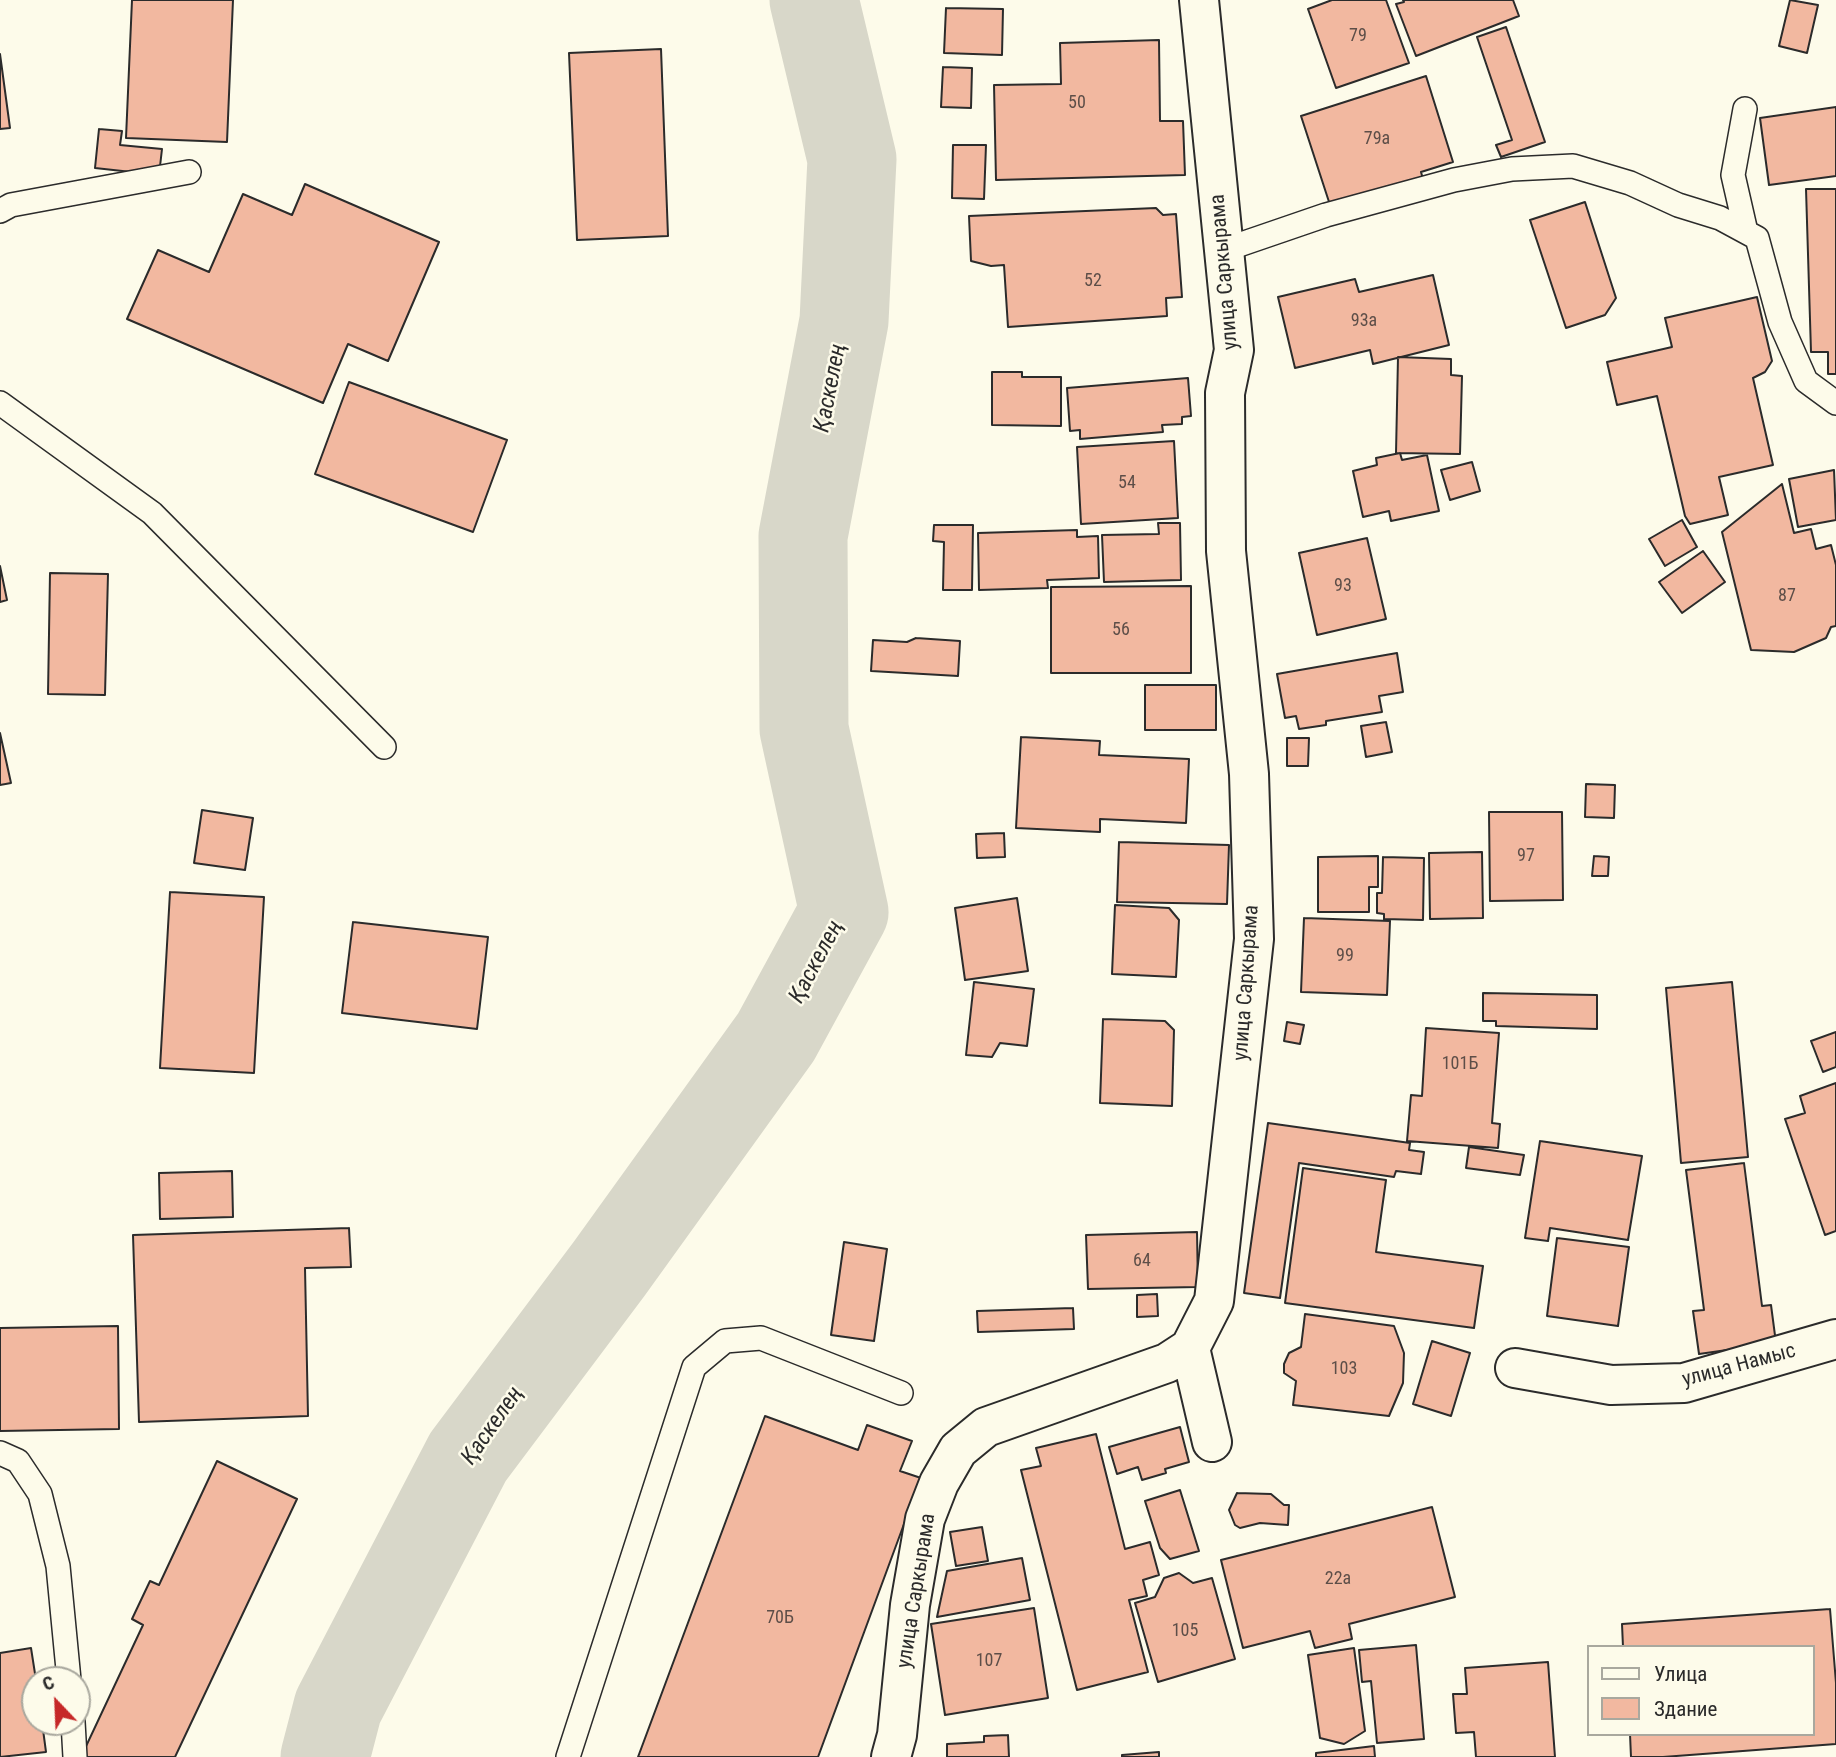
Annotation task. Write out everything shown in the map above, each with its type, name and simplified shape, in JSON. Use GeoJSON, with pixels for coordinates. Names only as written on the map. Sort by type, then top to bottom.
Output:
{"type":"FeatureCollection","features":[{"type":"Feature","properties":{"kind":"street","name":"улица Саркырама"},"geometry":{"type":"LineString","coordinates":[[891,1757],[897,1735],[910,1605],[925,1519],[939,1483],[958,1450],[986,1427],[1167,1363],[1190,1348],[1214,1301],[1254,939],[1249,774],[1226,551],[1225,393],[1234,350],[1199,0]]}},
{"type":"Feature","properties":{"kind":"street","name":"улица Намыс"},"geometry":{"type":"LineString","coordinates":[[1515,1368],[1611,1385],[1684,1383],[1836,1339]]}},
{"type":"Feature","properties":{"kind":"street"},"geometry":{"type":"LineString","coordinates":[[1190,1348],[1212,1442]]}},
{"type":"Feature","properties":{"kind":"lane"},"geometry":{"type":"LineString","coordinates":[[1745,109],[1733,175],[1746,232]]}},
{"type":"Feature","properties":{"kind":"lane"},"geometry":{"type":"LineString","coordinates":[[1224,250],[1326,215],[1454,180],[1512,169],[1573,166],[1630,183],[1678,205],[1720,218],[1756,238],[1780,322],[1806,381],[1836,403]]}},
{"type":"Feature","properties":{"kind":"lane"},"geometry":{"type":"LineString","coordinates":[[0,211],[10,205],[189,172]]}},
{"type":"Feature","properties":{"kind":"lane"},"geometry":{"type":"LineString","coordinates":[[0,403],[152,513],[384,747]]}},
{"type":"Feature","properties":{"kind":"lane"},"geometry":{"type":"LineString","coordinates":[[568,1757],[694,1367],[725,1341],[761,1338],[901,1393]]}},
{"type":"Feature","properties":{"kind":"lane"},"geometry":{"type":"LineString","coordinates":[[0,1453],[18,1461],[40,1494],[58,1566],[68,1666]]}},
{"type":"Feature","properties":{"kind":"lane"},"geometry":{"type":"LineString","coordinates":[[73,1736],[75,1757]]}},
{"type":"Feature","properties":{"kind":"building"},"geometry":{"type":"Polygon","coordinates":[[[132,0],[233,0],[227,142],[126,138],[132,0]]]}},
{"type":"Feature","properties":{"kind":"building"},"geometry":{"type":"Polygon","coordinates":[[[1332,0],[1386,0],[1409,63],[1336,88],[1308,9],[1332,0]]]}},
{"type":"Feature","properties":{"kind":"building"},"geometry":{"type":"Polygon","coordinates":[[[1403,0],[1513,0],[1519,16],[1416,56],[1396,4],[1404,2],[1403,0]]]}},
{"type":"Feature","properties":{"kind":"building"},"geometry":{"type":"Polygon","coordinates":[[[1790,0],[1818,5],[1807,53],[1779,46],[1790,0]]]}},
{"type":"Feature","properties":{"kind":"building"},"geometry":{"type":"Polygon","coordinates":[[[946,8],[1003,9],[1002,55],[944,53],[946,8]]]}},
{"type":"Feature","properties":{"kind":"building"},"geometry":{"type":"Polygon","coordinates":[[[1506,27],[1545,142],[1501,157],[1496,145],[1512,140],[1477,37],[1506,27]]]}},
{"type":"Feature","properties":{"kind":"building"},"geometry":{"type":"Polygon","coordinates":[[[1159,40],[1160,121],[1183,121],[1185,175],[996,180],[994,85],[1061,84],[1060,43],[1159,40]]]}},
{"type":"Feature","properties":{"kind":"building"},"geometry":{"type":"Polygon","coordinates":[[[661,49],[668,236],[577,240],[569,53],[661,49]]]}},
{"type":"Feature","properties":{"kind":"building"},"geometry":{"type":"Polygon","coordinates":[[[0,54],[10,128],[0,129],[0,54]]]}},
{"type":"Feature","properties":{"kind":"building"},"geometry":{"type":"Polygon","coordinates":[[[943,67],[972,68],[971,108],[941,107],[943,67]]]}},
{"type":"Feature","properties":{"kind":"building"},"geometry":{"type":"Polygon","coordinates":[[[1426,76],[1453,162],[1421,172],[1423,179],[1331,208],[1301,116],[1426,76]]]}},
{"type":"Feature","properties":{"kind":"building"},"geometry":{"type":"Polygon","coordinates":[[[1836,107],[1836,176],[1769,185],[1760,118],[1836,107]]]}},
{"type":"Feature","properties":{"kind":"building"},"geometry":{"type":"Polygon","coordinates":[[[99,129],[122,131],[120,145],[162,149],[159,175],[95,168],[99,129]]]}},
{"type":"Feature","properties":{"kind":"building"},"geometry":{"type":"Polygon","coordinates":[[[953,145],[986,145],[984,199],[952,198],[953,145]]]}},
{"type":"Feature","properties":{"kind":"building"},"geometry":{"type":"Polygon","coordinates":[[[305,184],[439,242],[388,361],[348,344],[323,403],[127,319],[158,250],[209,272],[243,194],[292,215],[305,184]]]}},
{"type":"Feature","properties":{"kind":"building"},"geometry":{"type":"Polygon","coordinates":[[[1806,189],[1836,189],[1836,374],[1828,374],[1828,352],[1811,352],[1806,189]]]}},
{"type":"Feature","properties":{"kind":"building"},"geometry":{"type":"Polygon","coordinates":[[[1585,202],[1616,298],[1605,315],[1566,328],[1530,220],[1585,202]]]}},
{"type":"Feature","properties":{"kind":"building"},"geometry":{"type":"Polygon","coordinates":[[[1156,208],[1163,215],[1176,214],[1182,297],[1166,298],[1167,316],[1008,327],[1004,265],[991,266],[971,261],[969,216],[1156,208]]]}},
{"type":"Feature","properties":{"kind":"building"},"geometry":{"type":"Polygon","coordinates":[[[1433,275],[1449,345],[1373,364],[1370,350],[1295,368],[1278,297],[1355,279],[1359,292],[1433,275]]]}},
{"type":"Feature","properties":{"kind":"building"},"geometry":{"type":"Polygon","coordinates":[[[1757,297],[1772,361],[1765,372],[1753,378],[1773,465],[1719,477],[1728,515],[1690,524],[1685,516],[1657,396],[1617,405],[1607,362],[1672,347],[1665,318],[1757,297]]]}},
{"type":"Feature","properties":{"kind":"building"},"geometry":{"type":"Polygon","coordinates":[[[1398,357],[1451,359],[1451,375],[1462,376],[1460,454],[1396,453],[1398,357]]]}},
{"type":"Feature","properties":{"kind":"building"},"geometry":{"type":"Polygon","coordinates":[[[992,372],[1022,372],[1022,377],[1061,377],[1061,426],[992,425],[992,372]]]}},
{"type":"Feature","properties":{"kind":"building"},"geometry":{"type":"Polygon","coordinates":[[[1188,378],[1191,416],[1182,417],[1182,424],[1162,425],[1163,432],[1080,439],[1080,430],[1070,431],[1067,388],[1188,378]]]}},
{"type":"Feature","properties":{"kind":"building"},"geometry":{"type":"Polygon","coordinates":[[[349,382],[507,440],[473,532],[315,474],[349,382]]]}},
{"type":"Feature","properties":{"kind":"building"},"geometry":{"type":"Polygon","coordinates":[[[1174,441],[1178,518],[1081,524],[1077,447],[1174,441]]]}},
{"type":"Feature","properties":{"kind":"building"},"geometry":{"type":"Polygon","coordinates":[[[1400,453],[1402,460],[1427,455],[1439,511],[1391,521],[1389,511],[1363,517],[1353,471],[1377,465],[1376,458],[1400,453]]]}},
{"type":"Feature","properties":{"kind":"building"},"geometry":{"type":"Polygon","coordinates":[[[1472,462],[1480,491],[1450,500],[1441,470],[1472,462]]]}},
{"type":"Feature","properties":{"kind":"building"},"geometry":{"type":"Polygon","coordinates":[[[1834,470],[1836,520],[1798,527],[1789,479],[1834,470]]]}},
{"type":"Feature","properties":{"kind":"building"},"geometry":{"type":"Polygon","coordinates":[[[1782,484],[1794,533],[1811,529],[1816,549],[1831,545],[1836,565],[1836,626],[1831,627],[1826,638],[1794,652],[1751,650],[1722,532],[1782,484]]]}},
{"type":"Feature","properties":{"kind":"building"},"geometry":{"type":"Polygon","coordinates":[[[1682,520],[1697,547],[1665,566],[1649,539],[1682,520]]]}},
{"type":"Feature","properties":{"kind":"building"},"geometry":{"type":"Polygon","coordinates":[[[1158,523],[1180,523],[1181,580],[1104,582],[1102,535],[1159,534],[1158,523]]]}},
{"type":"Feature","properties":{"kind":"building"},"geometry":{"type":"Polygon","coordinates":[[[934,525],[973,525],[972,590],[943,590],[944,542],[933,541],[934,525]]]}},
{"type":"Feature","properties":{"kind":"building"},"geometry":{"type":"Polygon","coordinates":[[[1077,530],[1077,537],[1098,536],[1099,578],[1047,580],[1048,588],[979,590],[978,533],[1077,530]]]}},
{"type":"Feature","properties":{"kind":"building"},"geometry":{"type":"Polygon","coordinates":[[[1367,538],[1386,619],[1317,635],[1299,553],[1367,538]]]}},
{"type":"Feature","properties":{"kind":"building"},"geometry":{"type":"Polygon","coordinates":[[[1703,551],[1725,582],[1682,613],[1659,582],[1703,551]]]}},
{"type":"Feature","properties":{"kind":"building"},"geometry":{"type":"Polygon","coordinates":[[[0,566],[7,600],[0,602],[0,566]]]}},
{"type":"Feature","properties":{"kind":"building"},"geometry":{"type":"Polygon","coordinates":[[[50,573],[108,574],[105,695],[48,694],[50,573]]]}},
{"type":"Feature","properties":{"kind":"building"},"geometry":{"type":"Polygon","coordinates":[[[1191,586],[1191,673],[1051,673],[1051,587],[1191,586]]]}},
{"type":"Feature","properties":{"kind":"building"},"geometry":{"type":"Polygon","coordinates":[[[916,638],[960,641],[958,676],[871,671],[873,640],[907,642],[916,638]]]}},
{"type":"Feature","properties":{"kind":"building"},"geometry":{"type":"Polygon","coordinates":[[[1397,653],[1403,692],[1379,696],[1382,712],[1326,721],[1326,725],[1299,729],[1296,716],[1285,718],[1277,674],[1397,653]]]}},
{"type":"Feature","properties":{"kind":"building"},"geometry":{"type":"Polygon","coordinates":[[[1145,685],[1216,685],[1216,730],[1145,730],[1145,685]]]}},
{"type":"Feature","properties":{"kind":"building"},"geometry":{"type":"Polygon","coordinates":[[[1386,722],[1392,752],[1366,757],[1361,726],[1386,722]]]}},
{"type":"Feature","properties":{"kind":"building"},"geometry":{"type":"Polygon","coordinates":[[[0,733],[11,783],[0,785],[0,733]]]}},
{"type":"Feature","properties":{"kind":"building"},"geometry":{"type":"Polygon","coordinates":[[[1021,737],[1100,741],[1099,755],[1189,759],[1186,823],[1100,819],[1100,832],[1016,828],[1021,737]]]}},
{"type":"Feature","properties":{"kind":"building"},"geometry":{"type":"Polygon","coordinates":[[[1287,738],[1309,738],[1308,766],[1287,766],[1287,738]]]}},
{"type":"Feature","properties":{"kind":"building"},"geometry":{"type":"Polygon","coordinates":[[[1586,784],[1615,785],[1614,818],[1585,817],[1586,784]]]}},
{"type":"Feature","properties":{"kind":"building"},"geometry":{"type":"Polygon","coordinates":[[[202,810],[253,818],[245,870],[194,863],[202,810]]]}},
{"type":"Feature","properties":{"kind":"building"},"geometry":{"type":"Polygon","coordinates":[[[1489,812],[1562,812],[1563,900],[1490,901],[1489,812]]]}},
{"type":"Feature","properties":{"kind":"building"},"geometry":{"type":"Polygon","coordinates":[[[1004,833],[1005,857],[977,858],[976,834],[1004,833]]]}},
{"type":"Feature","properties":{"kind":"building"},"geometry":{"type":"Polygon","coordinates":[[[1119,842],[1229,845],[1227,904],[1117,902],[1119,842]]]}},
{"type":"Feature","properties":{"kind":"building"},"geometry":{"type":"Polygon","coordinates":[[[1482,852],[1483,918],[1430,919],[1429,853],[1482,852]]]}},
{"type":"Feature","properties":{"kind":"building"},"geometry":{"type":"Polygon","coordinates":[[[1378,856],[1378,887],[1369,887],[1369,912],[1318,912],[1318,857],[1378,856]]]}},
{"type":"Feature","properties":{"kind":"building"},"geometry":{"type":"Polygon","coordinates":[[[1594,856],[1609,857],[1608,876],[1592,876],[1594,856]]]}},
{"type":"Feature","properties":{"kind":"building"},"geometry":{"type":"Polygon","coordinates":[[[1383,857],[1424,858],[1423,920],[1384,919],[1384,914],[1377,913],[1377,893],[1382,893],[1383,857]]]}},
{"type":"Feature","properties":{"kind":"building"},"geometry":{"type":"Polygon","coordinates":[[[170,892],[264,897],[254,1073],[160,1068],[170,892]]]}},
{"type":"Feature","properties":{"kind":"building"},"geometry":{"type":"Polygon","coordinates":[[[1017,898],[1028,971],[965,980],[955,908],[1017,898]]]}},
{"type":"Feature","properties":{"kind":"building"},"geometry":{"type":"Polygon","coordinates":[[[1115,905],[1169,908],[1179,920],[1176,977],[1112,974],[1115,905]]]}},
{"type":"Feature","properties":{"kind":"building"},"geometry":{"type":"Polygon","coordinates":[[[1304,918],[1390,921],[1387,995],[1301,992],[1304,918]]]}},
{"type":"Feature","properties":{"kind":"building"},"geometry":{"type":"Polygon","coordinates":[[[353,922],[488,937],[477,1029],[342,1013],[353,922]]]}},
{"type":"Feature","properties":{"kind":"building"},"geometry":{"type":"Polygon","coordinates":[[[974,982],[1034,989],[1027,1046],[1000,1043],[992,1057],[966,1055],[974,982]]]}},
{"type":"Feature","properties":{"kind":"building"},"geometry":{"type":"Polygon","coordinates":[[[1732,982],[1748,1157],[1681,1163],[1666,988],[1732,982]]]}},
{"type":"Feature","properties":{"kind":"building"},"geometry":{"type":"Polygon","coordinates":[[[1483,993],[1597,995],[1597,1029],[1496,1026],[1496,1021],[1483,1021],[1483,993]]]}},
{"type":"Feature","properties":{"kind":"building"},"geometry":{"type":"Polygon","coordinates":[[[1103,1019],[1165,1021],[1174,1030],[1172,1106],[1100,1103],[1103,1019]]]}},
{"type":"Feature","properties":{"kind":"building"},"geometry":{"type":"Polygon","coordinates":[[[1287,1022],[1304,1025],[1300,1044],[1284,1041],[1287,1022]]]}},
{"type":"Feature","properties":{"kind":"building"},"geometry":{"type":"Polygon","coordinates":[[[1426,1028],[1499,1033],[1492,1123],[1500,1124],[1498,1148],[1407,1141],[1411,1095],[1422,1096],[1426,1028]]]}},
{"type":"Feature","properties":{"kind":"building"},"geometry":{"type":"Polygon","coordinates":[[[1836,1032],[1836,1067],[1823,1072],[1811,1041],[1836,1032]]]}},
{"type":"Feature","properties":{"kind":"building"},"geometry":{"type":"Polygon","coordinates":[[[1836,1083],[1836,1231],[1825,1235],[1785,1119],[1805,1113],[1800,1096],[1836,1083]]]}},
{"type":"Feature","properties":{"kind":"building"},"geometry":{"type":"Polygon","coordinates":[[[1268,1123],[1410,1143],[1409,1150],[1424,1152],[1421,1174],[1396,1171],[1394,1177],[1299,1163],[1280,1298],[1244,1293],[1268,1123]]]}},
{"type":"Feature","properties":{"kind":"building"},"geometry":{"type":"Polygon","coordinates":[[[1540,1141],[1642,1156],[1628,1240],[1550,1228],[1548,1241],[1525,1238],[1540,1141]]]}},
{"type":"Feature","properties":{"kind":"building"},"geometry":{"type":"Polygon","coordinates":[[[1469,1147],[1524,1155],[1520,1175],[1466,1168],[1469,1147]]]}},
{"type":"Feature","properties":{"kind":"building"},"geometry":{"type":"Polygon","coordinates":[[[1744,1163],[1762,1306],[1771,1305],[1776,1343],[1699,1354],[1693,1311],[1704,1310],[1686,1170],[1744,1163]]]}},
{"type":"Feature","properties":{"kind":"building"},"geometry":{"type":"Polygon","coordinates":[[[1303,1168],[1386,1180],[1376,1252],[1483,1266],[1474,1328],[1285,1303],[1303,1168]]]}},
{"type":"Feature","properties":{"kind":"building"},"geometry":{"type":"Polygon","coordinates":[[[232,1171],[233,1217],[160,1219],[159,1173],[232,1171]]]}},
{"type":"Feature","properties":{"kind":"building"},"geometry":{"type":"Polygon","coordinates":[[[349,1228],[351,1267],[305,1268],[308,1416],[139,1422],[133,1235],[349,1228]]]}},
{"type":"Feature","properties":{"kind":"building"},"geometry":{"type":"Polygon","coordinates":[[[1197,1232],[1198,1287],[1088,1289],[1086,1235],[1197,1232]]]}},
{"type":"Feature","properties":{"kind":"building"},"geometry":{"type":"Polygon","coordinates":[[[1557,1238],[1629,1247],[1618,1326],[1547,1316],[1557,1238]]]}},
{"type":"Feature","properties":{"kind":"building"},"geometry":{"type":"Polygon","coordinates":[[[844,1242],[887,1249],[874,1341],[831,1335],[844,1242]]]}},
{"type":"Feature","properties":{"kind":"building"},"geometry":{"type":"Polygon","coordinates":[[[1157,1294],[1158,1316],[1137,1317],[1137,1295],[1157,1294]]]}},
{"type":"Feature","properties":{"kind":"building"},"geometry":{"type":"Polygon","coordinates":[[[1073,1308],[1074,1329],[978,1332],[977,1311],[1073,1308]]]}},
{"type":"Feature","properties":{"kind":"building"},"geometry":{"type":"Polygon","coordinates":[[[1305,1314],[1394,1326],[1404,1353],[1403,1383],[1389,1416],[1293,1405],[1296,1381],[1284,1373],[1284,1364],[1289,1353],[1301,1347],[1305,1314]]]}},
{"type":"Feature","properties":{"kind":"building"},"geometry":{"type":"Polygon","coordinates":[[[118,1326],[119,1429],[0,1431],[0,1328],[118,1326]]]}},
{"type":"Feature","properties":{"kind":"building"},"geometry":{"type":"Polygon","coordinates":[[[1432,1341],[1470,1353],[1451,1416],[1413,1404],[1432,1341]]]}},
{"type":"Feature","properties":{"kind":"building"},"geometry":{"type":"Polygon","coordinates":[[[765,1416],[858,1450],[867,1425],[912,1441],[900,1471],[921,1478],[818,1757],[638,1757],[765,1416]]]}},
{"type":"Feature","properties":{"kind":"building"},"geometry":{"type":"Polygon","coordinates":[[[1180,1427],[1189,1462],[1142,1480],[1138,1467],[1117,1474],[1109,1447],[1180,1427]]]}},
{"type":"Feature","properties":{"kind":"building"},"geometry":{"type":"Polygon","coordinates":[[[1096,1434],[1125,1549],[1150,1542],[1159,1575],[1143,1580],[1147,1596],[1129,1600],[1148,1672],[1077,1690],[1021,1470],[1041,1466],[1036,1448],[1096,1434]]]}},
{"type":"Feature","properties":{"kind":"building"},"geometry":{"type":"Polygon","coordinates":[[[217,1461],[297,1499],[175,1757],[81,1757],[143,1625],[132,1619],[150,1581],[159,1585],[217,1461]]]}},
{"type":"Feature","properties":{"kind":"building"},"geometry":{"type":"Polygon","coordinates":[[[1180,1490],[1199,1551],[1170,1559],[1160,1548],[1145,1501],[1180,1490]]]}},
{"type":"Feature","properties":{"kind":"building"},"geometry":{"type":"Polygon","coordinates":[[[1237,1493],[1271,1494],[1284,1505],[1289,1505],[1288,1525],[1260,1523],[1240,1528],[1235,1525],[1229,1510],[1237,1493]]]}},
{"type":"Feature","properties":{"kind":"building"},"geometry":{"type":"Polygon","coordinates":[[[1432,1507],[1455,1597],[1349,1624],[1352,1639],[1315,1648],[1310,1631],[1243,1648],[1221,1560],[1432,1507]]]}},
{"type":"Feature","properties":{"kind":"building"},"geometry":{"type":"Polygon","coordinates":[[[982,1527],[988,1561],[956,1566],[950,1532],[982,1527]]]}},
{"type":"Feature","properties":{"kind":"building"},"geometry":{"type":"Polygon","coordinates":[[[1022,1558],[1030,1600],[937,1617],[947,1571],[1022,1558]]]}},
{"type":"Feature","properties":{"kind":"building"},"geometry":{"type":"Polygon","coordinates":[[[1179,1573],[1193,1583],[1212,1578],[1235,1659],[1158,1682],[1135,1603],[1155,1597],[1164,1578],[1179,1573]]]}},
{"type":"Feature","properties":{"kind":"building"},"geometry":{"type":"Polygon","coordinates":[[[1034,1608],[1048,1698],[945,1715],[931,1624],[1034,1608]]]}},
{"type":"Feature","properties":{"kind":"building"},"geometry":{"type":"Polygon","coordinates":[[[1830,1609],[1836,1683],[1836,1744],[1631,1757],[1630,1736],[1815,1736],[1815,1645],[1623,1645],[1622,1624],[1830,1609]]]}},
{"type":"Feature","properties":{"kind":"building"},"geometry":{"type":"Polygon","coordinates":[[[1416,1645],[1424,1739],[1377,1743],[1371,1681],[1362,1682],[1359,1650],[1416,1645]]]}},
{"type":"Feature","properties":{"kind":"building"},"geometry":{"type":"Polygon","coordinates":[[[31,1648],[34,1666],[21,1666],[21,1736],[44,1736],[46,1752],[0,1757],[0,1653],[31,1648]]]}},
{"type":"Feature","properties":{"kind":"building"},"geometry":{"type":"Polygon","coordinates":[[[1354,1648],[1365,1731],[1344,1744],[1320,1738],[1308,1655],[1354,1648]]]}},
{"type":"Feature","properties":{"kind":"building"},"geometry":{"type":"Polygon","coordinates":[[[1548,1662],[1555,1757],[1476,1757],[1474,1732],[1456,1733],[1453,1694],[1467,1694],[1465,1668],[1548,1662]]]}},
{"type":"Feature","properties":{"kind":"building"},"geometry":{"type":"Polygon","coordinates":[[[1008,1735],[1009,1757],[947,1757],[947,1744],[984,1742],[984,1736],[1008,1735]]]}},
{"type":"Feature","properties":{"kind":"building"},"geometry":{"type":"Polygon","coordinates":[[[1374,1746],[1375,1757],[1316,1757],[1316,1753],[1374,1746]]]}},
{"type":"Feature","properties":{"kind":"building"},"geometry":{"type":"Polygon","coordinates":[[[1159,1752],[1159,1757],[1122,1757],[1122,1755],[1159,1752]]]}},
{"type":"Feature","properties":{"kind":"waterway","name":"Қаскелең"},"geometry":{"type":"LineString","coordinates":[[325,1757],[338,1707],[468,1457],[609,1269],[776,1037],[844,912],[804,729],[803,536],[844,321],[852,159],[814,0]]}}]}
